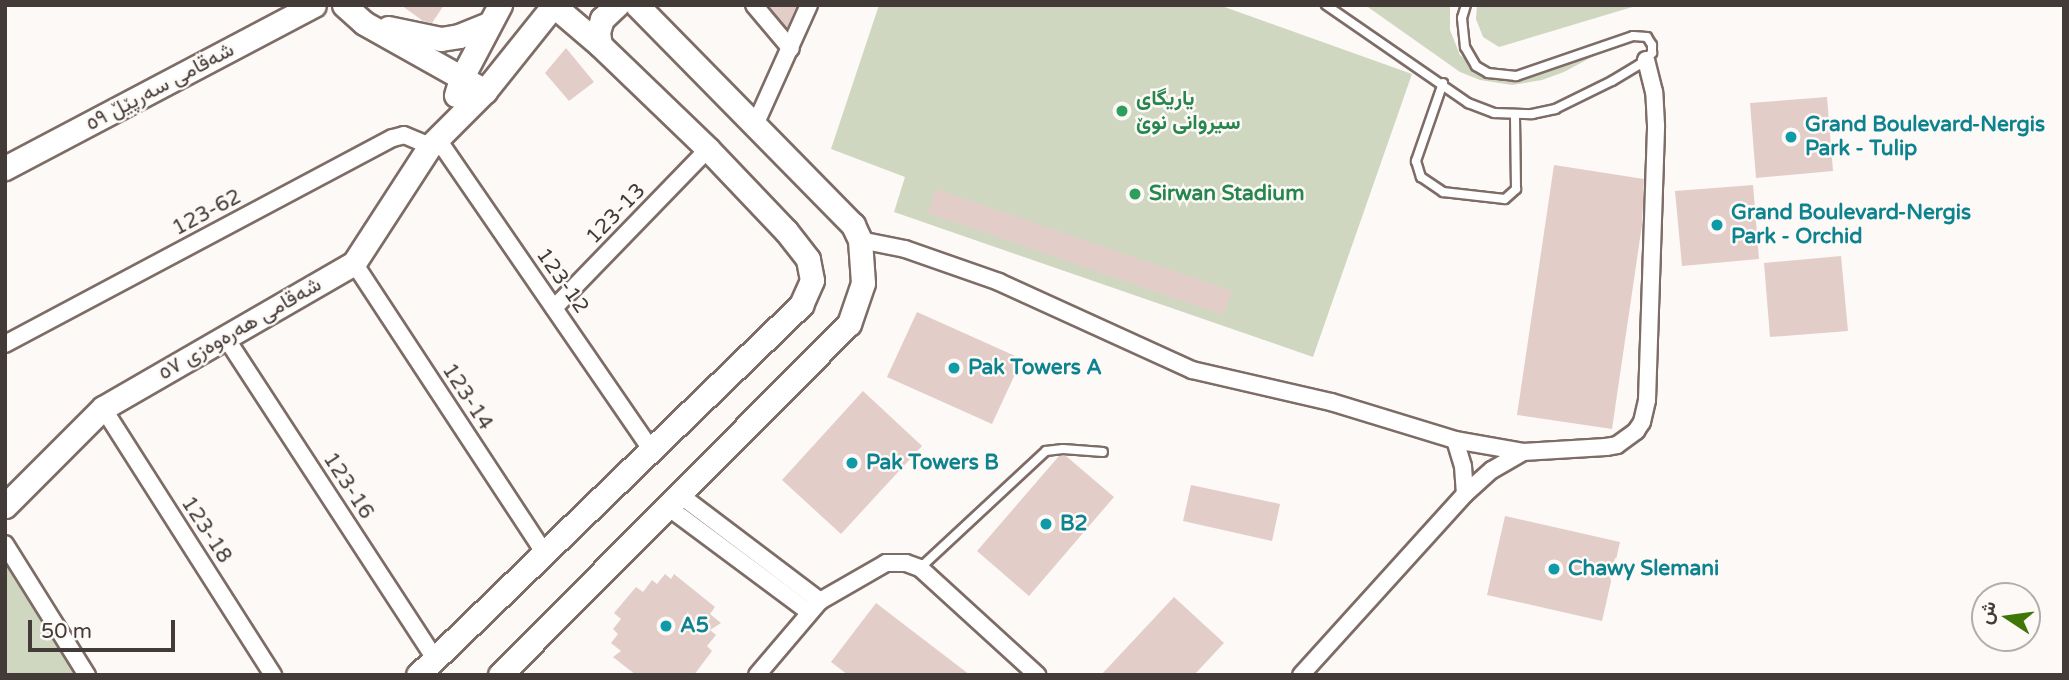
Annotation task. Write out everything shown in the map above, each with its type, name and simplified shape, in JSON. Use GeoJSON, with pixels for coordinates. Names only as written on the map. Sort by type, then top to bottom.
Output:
{"type":"FeatureCollection","features":[{"type":"Feature","properties":{"kind":"street","name":"شەقامی سەرپێڵ ٥٩"},"geometry":{"type":"LineString","coordinates":[[5,169],[314,5]]}},
{"type":"Feature","properties":{"kind":"street"},"geometry":{"type":"LineString","coordinates":[[344,5],[364,23],[485,91]]}},
{"type":"Feature","properties":{"kind":"street"},"geometry":{"type":"LineString","coordinates":[[418,675],[802,305],[812,280],[808,259],[708,149],[600,45],[553,5]]}},
{"type":"Feature","properties":{"kind":"street","name":"شەقامی هەرەوەزی ٥٧"},"geometry":{"type":"LineString","coordinates":[[5,506],[103,408],[354,263],[438,137],[485,91],[553,5]]}},
{"type":"Feature","properties":{"kind":"street"},"geometry":{"type":"LineString","coordinates":[[600,45],[598,32],[602,19],[617,5]]}},
{"type":"Feature","properties":{"kind":"street"},"geometry":{"type":"LineString","coordinates":[[500,675],[849,324],[863,283],[860,240],[853,225],[638,5]]}},
{"type":"Feature","properties":{"kind":"street"},"geometry":{"type":"LineString","coordinates":[[754,5],[791,49]]}},
{"type":"Feature","properties":{"kind":"street"},"geometry":{"type":"LineString","coordinates":[[755,125],[809,5]]}},
{"type":"Feature","properties":{"kind":"street"},"geometry":{"type":"LineString","coordinates":[[364,23],[441,39],[459,36],[495,15]]}},
{"type":"Feature","properties":{"kind":"street","name":"شەقامی هەرەوەزی ٥٧"},"geometry":{"type":"LineString","coordinates":[[438,137],[461,79],[495,15]]}},
{"type":"Feature","properties":{"kind":"street"},"geometry":{"type":"LineString","coordinates":[[860,240],[905,249],[999,282],[1192,370],[1331,402],[1455,440],[1523,452],[1580,451],[1617,444],[1636,431],[1646,411],[1656,125],[1654,92],[1646,60]]}},
{"type":"Feature","properties":{"kind":"street","name":"123-62"},"geometry":{"type":"LineString","coordinates":[[5,344],[393,138],[404,135],[438,137]]}},
{"type":"Feature","properties":{"kind":"street","name":"123-12"},"geometry":{"type":"LineString","coordinates":[[438,137],[652,449]]}},
{"type":"Feature","properties":{"kind":"street","name":"123-13"},"geometry":{"type":"LineString","coordinates":[[554,308],[708,149]]}},
{"type":"Feature","properties":{"kind":"street","name":"123-14"},"geometry":{"type":"LineString","coordinates":[[354,263],[545,554]]}},
{"type":"Feature","properties":{"kind":"street","name":"123-16"},"geometry":{"type":"LineString","coordinates":[[226,338],[435,658]]}},
{"type":"Feature","properties":{"kind":"street","name":"123-18"},"geometry":{"type":"LineString","coordinates":[[103,408],[273,675]]}},
{"type":"Feature","properties":{"kind":"street"},"geometry":{"type":"LineString","coordinates":[[1455,440],[1463,466],[1465,494]]}},
{"type":"Feature","properties":{"kind":"street"},"geometry":{"type":"LineString","coordinates":[[1301,675],[1465,494],[1492,470],[1523,452]]}},
{"type":"Feature","properties":{"kind":"street"},"geometry":{"type":"LineString","coordinates":[[674,501],[814,606]]}},
{"type":"Feature","properties":{"kind":"street"},"geometry":{"type":"LineString","coordinates":[[5,544],[88,675]]}},
{"type":"Feature","properties":{"kind":"street"},"geometry":{"type":"LineString","coordinates":[[757,675],[814,606],[887,563],[905,563],[920,568],[1037,675]]}},
{"type":"Feature","properties":{"kind":"lane"},"geometry":{"type":"LineString","coordinates":[[1326,5],[1443,83],[1468,103],[1494,113],[1515,115],[1555,109],[1646,60],[1652,53],[1652,43],[1647,37],[1639,35],[1516,76],[1488,73],[1476,66],[1465,47],[1462,18],[1466,5]]}},
{"type":"Feature","properties":{"kind":"lane"},"geometry":{"type":"LineString","coordinates":[[1443,83],[1416,162],[1421,177],[1443,192],[1504,199],[1516,189],[1515,115]]}},
{"type":"Feature","properties":{"kind":"lane"},"geometry":{"type":"LineString","coordinates":[[920,568],[1046,452],[1063,449],[1103,452]]}},
{"type":"Feature","properties":{"kind":"green space","name":"Sirwan Stadium"},"geometry":{"type":"Polygon","coordinates":[[[879,5],[1219,5],[1412,74],[1313,357],[894,212],[905,177],[831,149],[879,5]]]}},
{"type":"Feature","properties":{"kind":"green space"},"geometry":{"type":"Polygon","coordinates":[[[1365,5],[1450,5],[1450,30],[1460,55],[1477,68],[1514,74],[1635,34],[1564,72],[1542,80],[1512,85],[1480,80],[1460,72],[1365,5]]]}},
{"type":"Feature","properties":{"kind":"green space"},"geometry":{"type":"Polygon","coordinates":[[[1477,5],[1639,5],[1499,47],[1483,37],[1476,19],[1477,5]]]}},
{"type":"Feature","properties":{"kind":"green space"},"geometry":{"type":"Polygon","coordinates":[[[5,550],[82,675],[5,675],[5,550]]]}},
{"type":"Feature","properties":{"kind":"building"},"geometry":{"type":"Polygon","coordinates":[[[401,5],[444,5],[432,23],[423,21],[401,5]]]}},
{"type":"Feature","properties":{"kind":"building"},"geometry":{"type":"Polygon","coordinates":[[[768,5],[797,5],[787,28],[768,5]]]}},
{"type":"Feature","properties":{"kind":"building"},"geometry":{"type":"Polygon","coordinates":[[[566,48],[594,82],[569,101],[545,73],[566,48]]]}},
{"type":"Feature","properties":{"kind":"building","name":"Grand Boulevard-Nergis Park - Tulip"},"geometry":{"type":"Polygon","coordinates":[[[1827,97],[1833,171],[1756,178],[1750,103],[1827,97]]]}},
{"type":"Feature","properties":{"kind":"building"},"geometry":{"type":"Polygon","coordinates":[[[1554,165],[1644,179],[1642,225],[1612,429],[1517,415],[1554,165]]]}},
{"type":"Feature","properties":{"kind":"building","name":"Grand Boulevard-Nergis Park - Orchid"},"geometry":{"type":"Polygon","coordinates":[[[1753,185],[1759,259],[1682,266],[1675,191],[1753,185]]]}},
{"type":"Feature","properties":{"kind":"building"},"geometry":{"type":"Polygon","coordinates":[[[936,189],[1232,291],[1223,315],[928,213],[936,189]]]}},
{"type":"Feature","properties":{"kind":"building"},"geometry":{"type":"Polygon","coordinates":[[[1841,256],[1848,331],[1770,337],[1764,263],[1841,256]]]}},
{"type":"Feature","properties":{"kind":"building","name":"Pak Towers A"},"geometry":{"type":"Polygon","coordinates":[[[917,312],[1022,359],[992,424],[887,377],[917,312]]]}},
{"type":"Feature","properties":{"kind":"building","name":"Pak Towers B"},"geometry":{"type":"Polygon","coordinates":[[[863,391],[922,446],[841,534],[782,480],[863,391]]]}},
{"type":"Feature","properties":{"kind":"building","name":"B2"},"geometry":{"type":"Polygon","coordinates":[[[1059,456],[1066,456],[1114,497],[1029,596],[977,551],[1059,456]]]}},
{"type":"Feature","properties":{"kind":"building"},"geometry":{"type":"Polygon","coordinates":[[[1191,485],[1280,504],[1272,541],[1183,521],[1191,485]]]}},
{"type":"Feature","properties":{"kind":"building","name":"Chawy Slemani"},"geometry":{"type":"Polygon","coordinates":[[[1505,516],[1620,542],[1602,621],[1487,595],[1505,516]]]}},
{"type":"Feature","properties":{"kind":"building","name":"A5"},"geometry":{"type":"Polygon","coordinates":[[[665,574],[671,579],[674,574],[715,607],[710,614],[721,623],[710,630],[716,635],[707,646],[712,651],[694,675],[636,675],[613,657],[621,651],[611,643],[618,634],[613,629],[621,619],[614,613],[636,587],[643,592],[652,580],[657,584],[665,574]]]}},
{"type":"Feature","properties":{"kind":"building"},"geometry":{"type":"Polygon","coordinates":[[[1174,597],[1224,643],[1194,675],[1101,675],[1174,597]]]}},
{"type":"Feature","properties":{"kind":"building"},"geometry":{"type":"Polygon","coordinates":[[[876,603],[970,675],[848,675],[831,662],[876,603]]]}},
{"type":"Feature","properties":{"kind":"place","name":"یاریگای سیروانی نوێ"},"geometry":{"type":"Point","coordinates":[1122,111]}},
{"type":"Feature","properties":{"kind":"place","name":"Grand Boulevard-Nergis Park - Tulip"},"geometry":{"type":"Point","coordinates":[1791,137]}},
{"type":"Feature","properties":{"kind":"place","name":"Sirwan Stadium"},"geometry":{"type":"Point","coordinates":[1135,194]}},
{"type":"Feature","properties":{"kind":"place","name":"Grand Boulevard-Nergis Park - Orchid"},"geometry":{"type":"Point","coordinates":[1717,225]}},
{"type":"Feature","properties":{"kind":"place","name":"Pak Towers A"},"geometry":{"type":"Point","coordinates":[954,368]}},
{"type":"Feature","properties":{"kind":"place","name":"Pak Towers B"},"geometry":{"type":"Point","coordinates":[852,463]}},
{"type":"Feature","properties":{"kind":"place","name":"B2"},"geometry":{"type":"Point","coordinates":[1046,524]}},
{"type":"Feature","properties":{"kind":"place","name":"Chawy Slemani"},"geometry":{"type":"Point","coordinates":[1554,569]}},
{"type":"Feature","properties":{"kind":"place","name":"A5"},"geometry":{"type":"Point","coordinates":[666,626]}}]}
